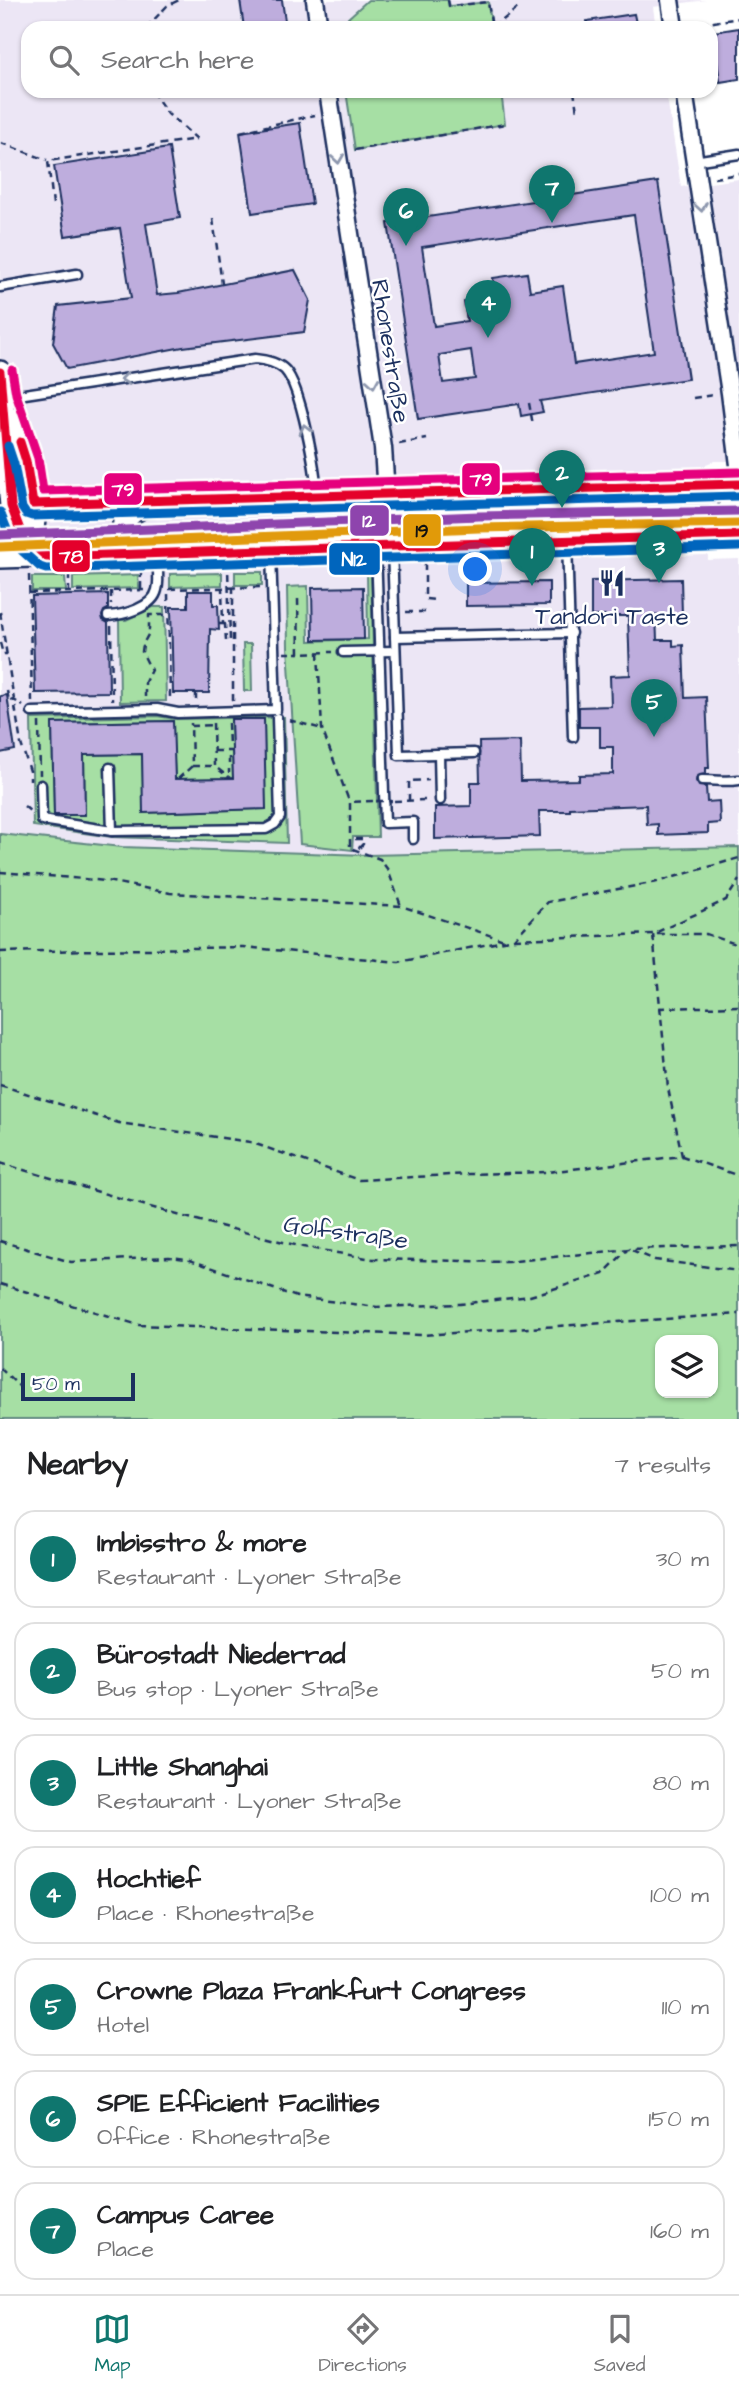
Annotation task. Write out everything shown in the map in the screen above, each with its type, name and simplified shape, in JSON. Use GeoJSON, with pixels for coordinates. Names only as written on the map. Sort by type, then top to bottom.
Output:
{"type":"FeatureCollection","features":[{"type":"Feature","properties":{"kind":"main road"},"geometry":{"type":"LineString","coordinates":[[0,372],[4,397],[6,506],[27,541],[47,557]]}},
{"type":"Feature","properties":{"kind":"main road"},"geometry":{"type":"LineString","coordinates":[[0,557],[27,541],[33,527],[33,504],[26,461],[4,397]]}},
{"type":"Feature","properties":{"kind":"main road"},"geometry":{"type":"LineString","coordinates":[[33,504],[739,484]]}},
{"type":"Feature","properties":{"kind":"main road"},"geometry":{"type":"LineString","coordinates":[[712,536],[729,523],[737,503],[734,493],[727,487],[717,485]]}},
{"type":"Feature","properties":{"kind":"main road"},"geometry":{"type":"LineString","coordinates":[[157,552],[128,538],[124,524],[136,510],[175,499]]}},
{"type":"Feature","properties":{"kind":"main road"},"geometry":{"type":"LineString","coordinates":[[0,557],[739,535]]}},
{"type":"Feature","properties":{"kind":"street"},"geometry":{"type":"LineString","coordinates":[[315,0],[318,21]]}},
{"type":"Feature","properties":{"kind":"street"},"geometry":{"type":"LineString","coordinates":[[670,0],[676,21]]}},
{"type":"Feature","properties":{"kind":"street","name":"Rhonestraße"},"geometry":{"type":"LineString","coordinates":[[329,98],[383,448],[386,494]]}},
{"type":"Feature","properties":{"kind":"street"},"geometry":{"type":"LineString","coordinates":[[685,98],[739,465]]}},
{"type":"Feature","properties":{"kind":"street"},"geometry":{"type":"LineString","coordinates":[[6,506],[33,504]]}},
{"type":"Feature","properties":{"kind":"lane"},"geometry":{"type":"LineString","coordinates":[[694,160],[739,154]]}},
{"type":"Feature","properties":{"kind":"lane"},"geometry":{"type":"LineString","coordinates":[[0,287],[77,274]]}},
{"type":"Feature","properties":{"kind":"lane"},"geometry":{"type":"LineString","coordinates":[[4,397],[255,359],[267,360],[279,365],[292,380],[314,468],[317,496]]}},
{"type":"Feature","properties":{"kind":"lane"},"geometry":{"type":"LineString","coordinates":[[567,540],[573,737]]}},
{"type":"Feature","properties":{"kind":"lane"},"geometry":{"type":"LineString","coordinates":[[384,545],[395,637],[399,755],[474,753]]}},
{"type":"Feature","properties":{"kind":"lane"},"geometry":{"type":"LineString","coordinates":[[384,545],[379,651],[385,822],[412,822],[413,839]]}},
{"type":"Feature","properties":{"kind":"lane"},"geometry":{"type":"LineString","coordinates":[[35,712],[145,709],[191,713],[276,710],[271,548]]}},
{"type":"Feature","properties":{"kind":"lane"},"geometry":{"type":"LineString","coordinates":[[110,616],[123,615],[148,603],[154,596],[158,590],[157,552]]}},
{"type":"Feature","properties":{"kind":"lane"},"geometry":{"type":"LineString","coordinates":[[395,637],[571,632]]}},
{"type":"Feature","properties":{"kind":"lane"},"geometry":{"type":"LineString","coordinates":[[343,652],[395,651]]}},
{"type":"Feature","properties":{"kind":"lane"},"geometry":{"type":"LineString","coordinates":[[41,785],[42,820],[112,831],[266,830],[280,817],[277,718]]}},
{"type":"Feature","properties":{"kind":"lane"},"geometry":{"type":"LineString","coordinates":[[439,754],[440,800]]}},
{"type":"Feature","properties":{"kind":"lane"},"geometry":{"type":"LineString","coordinates":[[110,768],[112,831]]}},
{"type":"Feature","properties":{"kind":"lane"},"geometry":{"type":"LineString","coordinates":[[702,780],[739,780]]}},
{"type":"Feature","properties":{"kind":"path"},"geometry":{"type":"LineString","coordinates":[[153,21],[167,6],[179,0]]}},
{"type":"Feature","properties":{"kind":"path"},"geometry":{"type":"LineString","coordinates":[[448,0],[449,6],[488,2],[491,21]]}},
{"type":"Feature","properties":{"kind":"path"},"geometry":{"type":"LineString","coordinates":[[501,21],[520,6]]}},
{"type":"Feature","properties":{"kind":"path"},"geometry":{"type":"LineString","coordinates":[[718,21],[739,18]]}},
{"type":"Feature","properties":{"kind":"path"},"geometry":{"type":"LineString","coordinates":[[1,143],[48,160],[197,139],[168,114],[157,98]]}},
{"type":"Feature","properties":{"kind":"path"},"geometry":{"type":"LineString","coordinates":[[575,98],[577,113]]}},
{"type":"Feature","properties":{"kind":"path"},"geometry":{"type":"LineString","coordinates":[[240,132],[319,114]]}},
{"type":"Feature","properties":{"kind":"path"},"geometry":{"type":"LineString","coordinates":[[355,150],[505,124]]}},
{"type":"Feature","properties":{"kind":"path"},"geometry":{"type":"LineString","coordinates":[[48,160],[53,204]]}},
{"type":"Feature","properties":{"kind":"path"},"geometry":{"type":"LineString","coordinates":[[697,181],[739,174]]}},
{"type":"Feature","properties":{"kind":"path"},"geometry":{"type":"LineString","coordinates":[[213,219],[222,284]]}},
{"type":"Feature","properties":{"kind":"path"},"geometry":{"type":"LineString","coordinates":[[693,398],[715,395]]}},
{"type":"Feature","properties":{"kind":"path"},"geometry":{"type":"LineString","coordinates":[[529,403],[533,425]]}},
{"type":"Feature","properties":{"kind":"path"},"geometry":{"type":"LineString","coordinates":[[399,444],[427,439]]}},
{"type":"Feature","properties":{"kind":"path"},"geometry":{"type":"LineString","coordinates":[[425,563],[425,599],[435,600]]}},
{"type":"Feature","properties":{"kind":"path"},"geometry":{"type":"LineString","coordinates":[[222,588],[221,624],[225,624],[226,641],[230,641],[228,567]]}},
{"type":"Feature","properties":{"kind":"path"},"geometry":{"type":"LineString","coordinates":[[138,595],[142,590],[141,570]]}},
{"type":"Feature","properties":{"kind":"path"},"geometry":{"type":"LineString","coordinates":[[69,572],[69,595]]}},
{"type":"Feature","properties":{"kind":"path"},"geometry":{"type":"LineString","coordinates":[[29,573],[32,697]]}},
{"type":"Feature","properties":{"kind":"path"},"geometry":{"type":"LineString","coordinates":[[167,580],[170,712]]}},
{"type":"Feature","properties":{"kind":"path"},"geometry":{"type":"LineString","coordinates":[[233,587],[233,712]]}},
{"type":"Feature","properties":{"kind":"path"},"geometry":{"type":"LineString","coordinates":[[111,591],[110,658],[113,710]]}},
{"type":"Feature","properties":{"kind":"path"},"geometry":{"type":"LineString","coordinates":[[29,593],[41,593]]}},
{"type":"Feature","properties":{"kind":"path"},"geometry":{"type":"LineString","coordinates":[[298,599],[299,653]]}},
{"type":"Feature","properties":{"kind":"path"},"geometry":{"type":"LineString","coordinates":[[111,605],[117,604]]}},
{"type":"Feature","properties":{"kind":"path"},"geometry":{"type":"LineString","coordinates":[[0,612],[1,640],[6,654],[20,744],[30,771],[30,785]]}},
{"type":"Feature","properties":{"kind":"path"},"geometry":{"type":"LineString","coordinates":[[405,612],[427,612]]}},
{"type":"Feature","properties":{"kind":"path"},"geometry":{"type":"LineString","coordinates":[[145,709],[145,682],[151,670],[142,648],[149,633],[149,615],[168,615]]}},
{"type":"Feature","properties":{"kind":"path"},"geometry":{"type":"LineString","coordinates":[[318,652],[322,729],[349,802],[350,848],[380,859],[388,870],[401,906]]}},
{"type":"Feature","properties":{"kind":"path"},"geometry":{"type":"LineString","coordinates":[[288,653],[343,652]]}},
{"type":"Feature","properties":{"kind":"path"},"geometry":{"type":"LineString","coordinates":[[6,691],[9,701],[14,700]]}},
{"type":"Feature","properties":{"kind":"path"},"geometry":{"type":"LineString","coordinates":[[196,693],[196,700]]}},
{"type":"Feature","properties":{"kind":"path"},"geometry":{"type":"LineString","coordinates":[[35,712],[41,785]]}},
{"type":"Feature","properties":{"kind":"path"},"geometry":{"type":"LineString","coordinates":[[213,712],[214,766]]}},
{"type":"Feature","properties":{"kind":"path"},"geometry":{"type":"LineString","coordinates":[[191,713],[192,766]]}},
{"type":"Feature","properties":{"kind":"path"},"geometry":{"type":"LineString","coordinates":[[228,723],[229,746]]}},
{"type":"Feature","properties":{"kind":"path"},"geometry":{"type":"LineString","coordinates":[[292,723],[322,729]]}},
{"type":"Feature","properties":{"kind":"path"},"geometry":{"type":"LineString","coordinates":[[191,726],[213,725]]}},
{"type":"Feature","properties":{"kind":"path"},"geometry":{"type":"LineString","coordinates":[[214,751],[232,751]]}},
{"type":"Feature","properties":{"kind":"path"},"geometry":{"type":"LineString","coordinates":[[229,757],[229,773]]}},
{"type":"Feature","properties":{"kind":"path"},"geometry":{"type":"LineString","coordinates":[[178,779],[192,766],[214,766],[230,778]]}},
{"type":"Feature","properties":{"kind":"path"},"geometry":{"type":"LineString","coordinates":[[410,801],[409,781],[439,780]]}},
{"type":"Feature","properties":{"kind":"path"},"geometry":{"type":"LineString","coordinates":[[31,798],[31,812]]}},
{"type":"Feature","properties":{"kind":"path"},"geometry":{"type":"LineString","coordinates":[[399,801],[440,800]]}},
{"type":"Feature","properties":{"kind":"path"},"geometry":{"type":"LineString","coordinates":[[376,801],[393,801]]}},
{"type":"Feature","properties":{"kind":"path"},"geometry":{"type":"LineString","coordinates":[[349,802],[370,802]]}},
{"type":"Feature","properties":{"kind":"path"},"geometry":{"type":"LineString","coordinates":[[355,839],[363,839],[363,844],[356,850]]}},
{"type":"Feature","properties":{"kind":"path"},"geometry":{"type":"LineString","coordinates":[[513,939],[548,902],[657,882],[739,858]]}},
{"type":"Feature","properties":{"kind":"path"},"geometry":{"type":"LineString","coordinates":[[0,872],[107,881],[170,893],[401,906],[505,941]]}},
{"type":"Feature","properties":{"kind":"path"},"geometry":{"type":"LineString","coordinates":[[653,934],[726,900],[739,880]]}},
{"type":"Feature","properties":{"kind":"path"},"geometry":{"type":"LineString","coordinates":[[653,934],[668,1088],[682,1156]]}},
{"type":"Feature","properties":{"kind":"path"},"geometry":{"type":"LineString","coordinates":[[0,952],[243,947],[399,962],[513,939],[706,934],[739,945]]}},
{"type":"Feature","properties":{"kind":"path"},"geometry":{"type":"LineString","coordinates":[[659,1008],[739,1006]]}},
{"type":"Feature","properties":{"kind":"path"},"geometry":{"type":"LineString","coordinates":[[0,1085],[119,1123],[250,1142],[359,1180],[547,1172],[682,1156],[739,1176]]}},
{"type":"Feature","properties":{"kind":"path","name":"Golfstraße"},"geometry":{"type":"LineString","coordinates":[[0,1163],[181,1216],[303,1247],[373,1259],[507,1262],[629,1248],[739,1246]]}},
{"type":"Feature","properties":{"kind":"path"},"geometry":{"type":"LineString","coordinates":[[0,1241],[71,1262],[169,1257],[187,1259],[297,1297],[377,1307],[460,1304],[530,1296],[603,1274],[629,1248],[654,1260],[739,1271]]}},
{"type":"Feature","properties":{"kind":"path"},"geometry":{"type":"LineString","coordinates":[[0,1283],[139,1325],[423,1335],[739,1314]]}},
{"type":"Feature","properties":{"kind":"path"},"geometry":{"type":"LineString","coordinates":[[0,1368],[20,1387]]}},
{"type":"Feature","properties":{"kind":"shaded area"},"geometry":{"type":"Polygon","coordinates":[[[0,0],[706,0],[653,7],[655,21],[21,21],[21,98],[667,98],[681,187],[739,179],[739,461],[714,461],[706,464],[707,492],[727,495],[716,520],[707,523],[708,560],[739,559],[739,846],[367,855],[122,847],[0,834],[0,0]]]}},
{"type":"Feature","properties":{"kind":"green space"},"geometry":{"type":"Polygon","coordinates":[[[368,0],[448,0],[450,6],[488,2],[491,21],[345,21],[368,0]]]}},
{"type":"Feature","properties":{"kind":"green space"},"geometry":{"type":"Polygon","coordinates":[[[347,98],[502,98],[505,124],[355,150],[347,98]]]}},
{"type":"Feature","properties":{"kind":"green space"},"geometry":{"type":"Polygon","coordinates":[[[303,481],[304,486],[59,492],[63,487],[303,481]]]}},
{"type":"Feature","properties":{"kind":"green space"},"geometry":{"type":"Polygon","coordinates":[[[421,499],[422,507],[134,519],[143,514],[246,511],[272,504],[421,499]]]}},
{"type":"Feature","properties":{"kind":"green space"},"geometry":{"type":"Polygon","coordinates":[[[422,523],[423,536],[143,543],[131,534],[422,523]]]}},
{"type":"Feature","properties":{"kind":"green space"},"geometry":{"type":"Polygon","coordinates":[[[367,570],[371,570],[378,837],[353,837],[352,850],[300,844],[287,587],[308,586],[309,641],[368,639],[367,570]]]}},
{"type":"Feature","properties":{"kind":"green space"},"geometry":{"type":"Polygon","coordinates":[[[235,572],[262,572],[262,585],[235,585],[235,572]]]}},
{"type":"Feature","properties":{"kind":"green space"},"geometry":{"type":"Polygon","coordinates":[[[222,573],[222,585],[170,587],[170,574],[222,573]]]}},
{"type":"Feature","properties":{"kind":"green space"},"geometry":{"type":"Polygon","coordinates":[[[138,575],[139,588],[73,590],[73,577],[138,575]]]}},
{"type":"Feature","properties":{"kind":"green space"},"geometry":{"type":"Polygon","coordinates":[[[32,577],[65,577],[66,591],[32,591],[32,577]]]}},
{"type":"Feature","properties":{"kind":"green space"},"geometry":{"type":"Polygon","coordinates":[[[153,607],[164,607],[166,701],[120,702],[119,620],[126,620],[153,607]]]}},
{"type":"Feature","properties":{"kind":"green space"},"geometry":{"type":"Polygon","coordinates":[[[243,644],[251,644],[252,691],[244,691],[243,644]]]}},
{"type":"Feature","properties":{"kind":"green space"},"geometry":{"type":"Polygon","coordinates":[[[284,717],[287,843],[112,837],[33,826],[31,719],[284,717]],[[264,719],[231,720],[233,778],[175,779],[172,721],[52,723],[54,816],[85,814],[84,755],[142,754],[144,813],[265,809],[264,719]]]}},
{"type":"Feature","properties":{"kind":"green space"},"geometry":{"type":"Polygon","coordinates":[[[0,834],[122,847],[367,855],[739,847],[739,1419],[0,1419],[0,834]]]}},
{"type":"Feature","properties":{"kind":"building"},"geometry":{"type":"Polygon","coordinates":[[[240,0],[282,0],[285,21],[243,21],[240,0]]]}},
{"type":"Feature","properties":{"kind":"building"},"geometry":{"type":"Polygon","coordinates":[[[634,14],[636,21],[587,21],[634,14]]]}},
{"type":"Feature","properties":{"kind":"building"},"geometry":{"type":"Polygon","coordinates":[[[739,28],[739,79],[720,82],[718,31],[739,28]]]}},
{"type":"Feature","properties":{"kind":"building"},"geometry":{"type":"Polygon","coordinates":[[[300,123],[312,204],[252,213],[240,132],[300,123]]]}},
{"type":"Feature","properties":{"kind":"building"},"geometry":{"type":"Polygon","coordinates":[[[169,148],[180,218],[146,224],[157,295],[295,270],[310,300],[304,332],[183,347],[67,369],[53,343],[58,306],[131,298],[120,228],[65,236],[54,166],[169,148]]]}},
{"type":"Feature","properties":{"kind":"building"},"geometry":{"type":"Polygon","coordinates":[[[658,182],[688,379],[540,401],[543,412],[521,416],[519,404],[418,419],[388,223],[658,182]],[[634,215],[422,247],[434,326],[467,321],[464,302],[495,297],[493,278],[527,273],[530,291],[563,286],[574,364],[654,352],[634,215]],[[471,350],[439,355],[443,383],[475,379],[471,350]]]}},
{"type":"Feature","properties":{"kind":"building"},"geometry":{"type":"Polygon","coordinates":[[[681,579],[682,615],[656,615],[657,640],[673,640],[673,646],[683,645],[685,698],[706,697],[709,768],[706,768],[706,774],[697,776],[696,781],[699,786],[706,787],[707,802],[719,801],[720,823],[708,824],[708,833],[658,835],[658,824],[647,825],[646,805],[570,808],[570,811],[539,811],[540,836],[435,839],[435,807],[471,806],[471,782],[480,782],[479,742],[520,741],[521,781],[579,780],[579,775],[613,774],[613,747],[600,747],[600,727],[579,727],[579,707],[611,706],[610,676],[630,675],[628,616],[591,616],[591,581],[681,579]]]}},
{"type":"Feature","properties":{"kind":"building"},"geometry":{"type":"Polygon","coordinates":[[[549,582],[549,605],[466,606],[466,583],[549,582]]]}},
{"type":"Feature","properties":{"kind":"building"},"geometry":{"type":"Polygon","coordinates":[[[363,587],[364,639],[313,640],[312,588],[363,587]]]}},
{"type":"Feature","properties":{"kind":"building"},"geometry":{"type":"Polygon","coordinates":[[[188,591],[213,591],[213,605],[218,605],[219,630],[210,629],[209,693],[173,693],[171,607],[188,607],[188,591]]]}},
{"type":"Feature","properties":{"kind":"building"},"geometry":{"type":"Polygon","coordinates":[[[108,594],[108,609],[102,616],[108,623],[109,692],[35,693],[32,596],[108,594]]]}},
{"type":"Feature","properties":{"kind":"building"},"geometry":{"type":"Polygon","coordinates":[[[7,695],[15,750],[0,753],[0,696],[7,695]]]}},
{"type":"Feature","properties":{"kind":"building"},"geometry":{"type":"Polygon","coordinates":[[[231,719],[264,719],[266,809],[143,813],[142,754],[84,755],[85,815],[54,815],[52,723],[173,721],[175,779],[233,778],[231,719]]]}},
{"type":"Feature","properties":{"kind":"transit line","name":"79"},"geometry":{"type":"LineString","coordinates":[[12,370],[16,394],[38,458],[43,491],[739,472]]}},
{"type":"Feature","properties":{"kind":"transit line","name":"78"},"geometry":{"type":"LineString","coordinates":[[0,372],[11,506],[22,535],[47,557],[739,535]]}},
{"type":"Feature","properties":{"kind":"transit line","name":"78"},"geometry":{"type":"LineString","coordinates":[[20,442],[33,504],[739,484]]}},
{"type":"Feature","properties":{"kind":"transit line","name":"N12"},"geometry":{"type":"LineString","coordinates":[[8,446],[22,508],[26,514],[32,516],[739,496]]}},
{"type":"Feature","properties":{"kind":"transit line","name":"12"},"geometry":{"type":"LineString","coordinates":[[0,535],[479,516],[739,511]]}},
{"type":"Feature","properties":{"kind":"transit line","name":"N12"},"geometry":{"type":"LineString","coordinates":[[0,512],[12,542],[40,567],[46,569],[739,547]]}},
{"type":"Feature","properties":{"kind":"transit line","name":"19"},"geometry":{"type":"LineString","coordinates":[[0,547],[479,528],[739,523]]}},
{"type":"Feature","properties":{"kind":"place","name":"Campus Caree"},"geometry":{"type":"Point","coordinates":[552,223]}},
{"type":"Feature","properties":{"kind":"place","name":"SPIE Efficient Facilities"},"geometry":{"type":"Point","coordinates":[406,246]}},
{"type":"Feature","properties":{"kind":"place","name":"Hochtief"},"geometry":{"type":"Point","coordinates":[488,338]}},
{"type":"Feature","properties":{"kind":"place","name":"Bürostadt Niederrad"},"geometry":{"type":"Point","coordinates":[562,508]}},
{"type":"Feature","properties":{"kind":"place","name":"Tandori Taste"},"geometry":{"type":"Point","coordinates":[612,583]}},
{"type":"Feature","properties":{"kind":"place","name":"Little Shanghai"},"geometry":{"type":"Point","coordinates":[659,583]}},
{"type":"Feature","properties":{"kind":"place","name":"Imbisstro & more"},"geometry":{"type":"Point","coordinates":[532,586]}},
{"type":"Feature","properties":{"kind":"place","name":"Crowne Plaza Frankfurt Congress"},"geometry":{"type":"Point","coordinates":[654,737]}}]}
